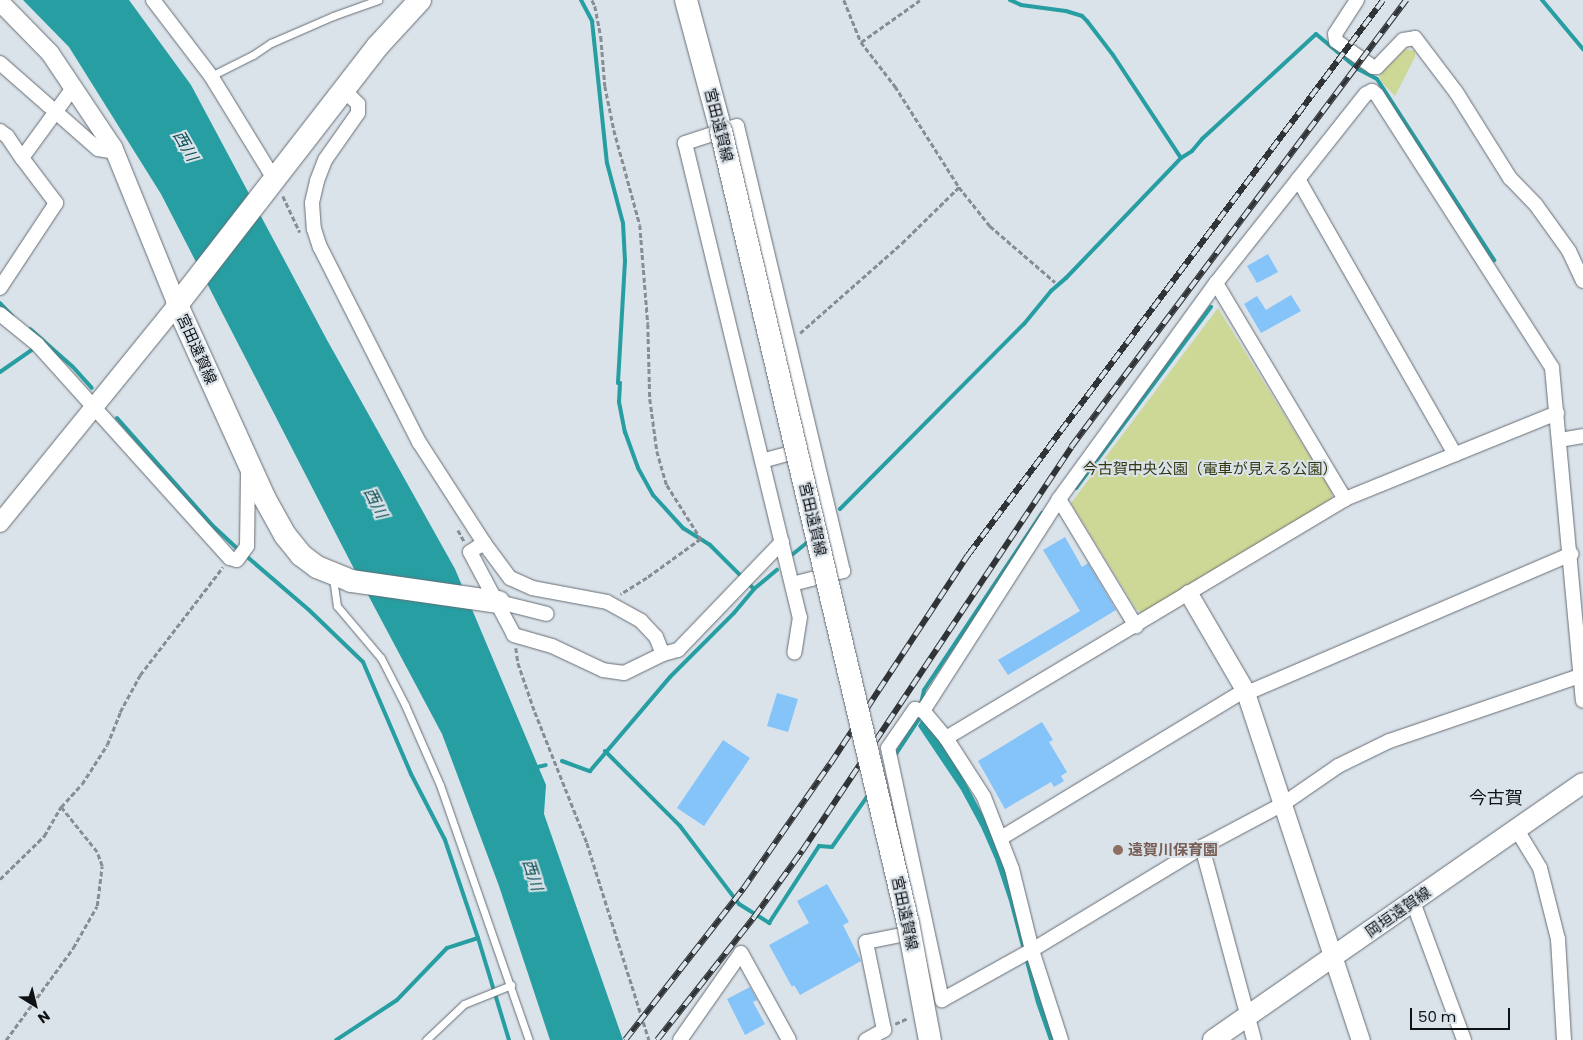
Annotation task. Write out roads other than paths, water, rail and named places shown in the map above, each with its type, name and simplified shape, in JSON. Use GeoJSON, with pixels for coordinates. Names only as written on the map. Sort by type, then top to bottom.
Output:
{"type":"FeatureCollection","features":[{"type":"Feature","properties":{"kind":"main road","name":"宮田遠賀線"},"geometry":{"type":"LineString","coordinates":[[420,0],[377,47],[177,305],[248,462],[285,535],[300,555],[317,567],[342,577],[499,602]]}},
{"type":"Feature","properties":{"kind":"main road","name":"宮田遠賀線"},"geometry":{"type":"LineString","coordinates":[[686,0],[721,131],[908,923],[930,1040]]}},
{"type":"Feature","properties":{"kind":"main road","name":"岡垣遠賀線"},"geometry":{"type":"LineString","coordinates":[[1213,1040],[1583,783]]}},
{"type":"Feature","properties":{"kind":"street"},"geometry":{"type":"LineString","coordinates":[[153,0],[211,76],[274,179]]}},
{"type":"Feature","properties":{"kind":"street"},"geometry":{"type":"LineString","coordinates":[[1357,0],[1335,34],[1336,41],[1373,68],[1377,67],[1403,40],[1414,38],[1456,92],[1492,154],[1510,178],[1536,205],[1569,251],[1583,281]]}},
{"type":"Feature","properties":{"kind":"street"},"geometry":{"type":"LineString","coordinates":[[0,2],[50,53],[115,152],[177,305],[0,523]]}},
{"type":"Feature","properties":{"kind":"street"},"geometry":{"type":"LineString","coordinates":[[0,64],[98,149],[115,152]]}},
{"type":"Feature","properties":{"kind":"street"},"geometry":{"type":"LineString","coordinates":[[22,158],[73,88]]}},
{"type":"Feature","properties":{"kind":"street"},"geometry":{"type":"LineString","coordinates":[[344,90],[358,104],[358,113],[325,160],[317,181],[312,203],[314,229],[320,247],[419,442],[484,543],[510,578],[532,588],[607,602],[641,621],[656,637],[663,654]]}},
{"type":"Feature","properties":{"kind":"street"},"geometry":{"type":"LineString","coordinates":[[923,711],[1059,499],[1216,283],[1366,94],[1372,91],[1377,95],[1552,368],[1558,413],[1583,701]]}},
{"type":"Feature","properties":{"kind":"street"},"geometry":{"type":"LineString","coordinates":[[792,584],[843,571],[737,126],[685,143],[800,617],[794,653]]}},
{"type":"Feature","properties":{"kind":"street"},"geometry":{"type":"LineString","coordinates":[[0,131],[7,136],[56,203],[0,288]]}},
{"type":"Feature","properties":{"kind":"street"},"geometry":{"type":"LineString","coordinates":[[1298,179],[1455,454]]}},
{"type":"Feature","properties":{"kind":"street"},"geometry":{"type":"LineString","coordinates":[[1216,283],[1345,499]]}},
{"type":"Feature","properties":{"kind":"street"},"geometry":{"type":"LineString","coordinates":[[0,314],[37,344],[230,558],[237,560],[247,546],[248,462]]}},
{"type":"Feature","properties":{"kind":"street"},"geometry":{"type":"LineString","coordinates":[[946,738],[1136,626],[1345,499],[1558,413]]}},
{"type":"Feature","properties":{"kind":"street"},"geometry":{"type":"LineString","coordinates":[[1560,440],[1583,436]]}},
{"type":"Feature","properties":{"kind":"street"},"geometry":{"type":"LineString","coordinates":[[762,461],[814,447]]}},
{"type":"Feature","properties":{"kind":"street"},"geometry":{"type":"LineString","coordinates":[[1059,499],[1136,626]]}},
{"type":"Feature","properties":{"kind":"street"},"geometry":{"type":"LineString","coordinates":[[484,543],[470,552],[499,602],[514,635],[552,646],[604,670],[624,673],[663,654],[678,650],[782,542]]}},
{"type":"Feature","properties":{"kind":"street"},"geometry":{"type":"LineString","coordinates":[[1001,838],[1246,692],[1571,554]]}},
{"type":"Feature","properties":{"kind":"street"},"geometry":{"type":"LineString","coordinates":[[1189,594],[1246,692],[1361,1040]]}},
{"type":"Feature","properties":{"kind":"street"},"geometry":{"type":"LineString","coordinates":[[499,602],[547,614]]}},
{"type":"Feature","properties":{"kind":"street"},"geometry":{"type":"LineString","coordinates":[[1061,1040],[1032,950],[1012,870],[984,797],[946,738],[923,711],[915,709],[888,748],[942,1000],[1032,950],[1202,847],[1283,804],[1338,766],[1389,741],[1581,676]]}},
{"type":"Feature","properties":{"kind":"street"},"geometry":{"type":"LineString","coordinates":[[1516,830],[1540,868],[1558,939],[1564,1040]]}},
{"type":"Feature","properties":{"kind":"street"},"geometry":{"type":"LineString","coordinates":[[1202,847],[1254,1040]]}},
{"type":"Feature","properties":{"kind":"street"},"geometry":{"type":"LineString","coordinates":[[1412,902],[1464,1040]]}},
{"type":"Feature","properties":{"kind":"street"},"geometry":{"type":"LineString","coordinates":[[866,1040],[884,1030],[866,942],[927,929]]}},
{"type":"Feature","properties":{"kind":"street"},"geometry":{"type":"LineString","coordinates":[[680,1040],[741,953],[789,1040]]}},
{"type":"Feature","properties":{"kind":"lane"},"geometry":{"type":"LineString","coordinates":[[211,76],[253,55],[271,43],[333,16],[378,0]]}},
{"type":"Feature","properties":{"kind":"lane"},"geometry":{"type":"LineString","coordinates":[[342,577],[337,606],[381,658],[428,758],[470,866],[508,986],[529,1040]]}},
{"type":"Feature","properties":{"kind":"lane"},"geometry":{"type":"LineString","coordinates":[[426,1040],[459,1009],[488,993],[508,986]]}},
{"type":"Feature","properties":{"kind":"water","name":"西川"},"geometry":{"type":"Polygon","coordinates":[[[23,0],[129,0],[191,85],[327,340],[455,569],[546,785],[544,814],[623,1040],[550,1040],[499,886],[442,734],[351,563],[161,194],[69,47],[23,0]]]}},
{"type":"Feature","properties":{"kind":"water"},"geometry":{"type":"Polygon","coordinates":[[[923,717],[954,761],[992,832],[1008,873],[1056,1040],[1049,1040],[1036,1003],[1009,901],[995,859],[981,827],[961,790],[918,726],[923,717]]]}},
{"type":"Feature","properties":{"kind":"waterway"},"geometry":{"type":"LineString","coordinates":[[581,0],[592,21],[607,163],[623,223],[625,261],[618,383],[620,383],[619,402],[625,432],[638,468],[653,495],[683,528],[710,545],[754,589]]}},
{"type":"Feature","properties":{"kind":"waterway"},"geometry":{"type":"LineString","coordinates":[[1010,0],[1021,5],[1066,11],[1082,16],[1113,55],[1181,158]]}},
{"type":"Feature","properties":{"kind":"waterway"},"geometry":{"type":"LineString","coordinates":[[1542,0],[1583,49]]}},
{"type":"Feature","properties":{"kind":"waterway"},"geometry":{"type":"LineString","coordinates":[[840,509],[1024,324],[1051,291],[1066,278],[1181,158],[1192,151],[1202,139],[1316,34],[1358,69],[1377,79],[1494,260]]}},
{"type":"Feature","properties":{"kind":"waterway"},"geometry":{"type":"LineString","coordinates":[[0,303],[12,316]]}},
{"type":"Feature","properties":{"kind":"waterway"},"geometry":{"type":"LineString","coordinates":[[1076,488],[1211,307]]}},
{"type":"Feature","properties":{"kind":"waterway"},"geometry":{"type":"LineString","coordinates":[[30,329],[73,367],[92,388]]}},
{"type":"Feature","properties":{"kind":"waterway"},"geometry":{"type":"LineString","coordinates":[[0,372],[36,347]]}},
{"type":"Feature","properties":{"kind":"waterway"},"geometry":{"type":"LineString","coordinates":[[117,418],[212,525],[239,550]]}},
{"type":"Feature","properties":{"kind":"waterway"},"geometry":{"type":"LineString","coordinates":[[921,704],[924,690],[1042,513]]}},
{"type":"Feature","properties":{"kind":"waterway"},"geometry":{"type":"LineString","coordinates":[[793,554],[809,541]]}},
{"type":"Feature","properties":{"kind":"waterway"},"geometry":{"type":"LineString","coordinates":[[245,555],[309,610],[363,662],[411,774],[445,840],[478,938],[447,948],[397,1000],[336,1040]]}},
{"type":"Feature","properties":{"kind":"waterway"},"geometry":{"type":"LineString","coordinates":[[562,761],[590,771],[670,677],[734,613],[754,589],[777,570]]}},
{"type":"Feature","properties":{"kind":"waterway"},"geometry":{"type":"LineString","coordinates":[[894,757],[919,719],[920,714]]}},
{"type":"Feature","properties":{"kind":"waterway"},"geometry":{"type":"LineString","coordinates":[[605,751],[680,826],[739,904],[769,923],[819,846],[832,847],[869,794]]}},
{"type":"Feature","properties":{"kind":"waterway"},"geometry":{"type":"LineString","coordinates":[[533,768],[546,765]]}},
{"type":"Feature","properties":{"kind":"waterway"},"geometry":{"type":"LineString","coordinates":[[478,938],[509,1040]]}},
{"type":"Feature","properties":{"kind":"railway"},"geometry":{"type":"LineString","coordinates":[[625,1040],[743,889],[830,764],[968,555],[1383,0]]}},
{"type":"Feature","properties":{"kind":"railway"},"geometry":{"type":"LineString","coordinates":[[657,1040],[754,917],[802,851],[1071,447],[1406,0]]}},
{"type":"Feature","properties":{"kind":"place","name":"遠賀川保育園"},"geometry":{"type":"Point","coordinates":[1118,850]}},
{"type":"Feature","properties":{"kind":"district","name":"今古賀"},"geometry":{"type":"Point","coordinates":[1496,798]}},
{"type":"Feature","properties":{"kind":"park label","name":"今古賀中央公園（電車が見える公園）"},"geometry":{"type":"Point","coordinates":[1210,469]}}]}
